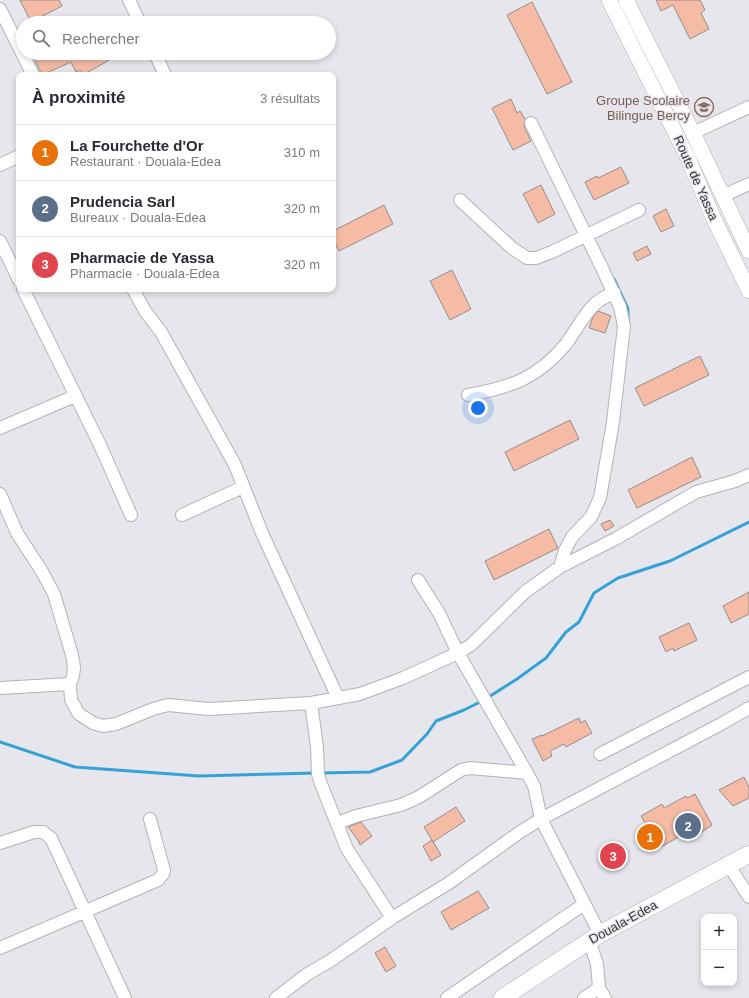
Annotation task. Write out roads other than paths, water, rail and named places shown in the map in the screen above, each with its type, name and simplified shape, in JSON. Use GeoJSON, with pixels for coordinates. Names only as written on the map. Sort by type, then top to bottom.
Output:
{"type":"FeatureCollection","features":[{"type":"Feature","properties":{"kind":"highway","name":"Douala-Edea"},"geometry":{"type":"LineString","coordinates":[[502,998],[594,937],[749,854]]}},
{"type":"Feature","properties":{"kind":"main road","name":"Route de Yassa"},"geometry":{"type":"LineString","coordinates":[[609,0],[688,158],[713,217],[749,291]]}},
{"type":"Feature","properties":{"kind":"main road","name":"Route de Yassa"},"geometry":{"type":"LineString","coordinates":[[626,0],[693,133],[749,251]]}},
{"type":"Feature","properties":{"kind":"main road"},"geometry":{"type":"LineString","coordinates":[[698,182],[714,176]]}},
{"type":"Feature","properties":{"kind":"street"},"geometry":{"type":"LineString","coordinates":[[129,0],[137,16]]}},
{"type":"Feature","properties":{"kind":"street"},"geometry":{"type":"LineString","coordinates":[[0,9],[16,41]]}},
{"type":"Feature","properties":{"kind":"street"},"geometry":{"type":"LineString","coordinates":[[26,60],[32,72]]}},
{"type":"Feature","properties":{"kind":"street"},"geometry":{"type":"LineString","coordinates":[[158,60],[164,72]]}},
{"type":"Feature","properties":{"kind":"street"},"geometry":{"type":"LineString","coordinates":[[693,133],[749,107]]}},
{"type":"Feature","properties":{"kind":"street"},"geometry":{"type":"LineString","coordinates":[[531,123],[614,292],[620,307],[624,326],[613,422],[600,498],[591,517],[572,537],[565,550],[560,567]]}},
{"type":"Feature","properties":{"kind":"street"},"geometry":{"type":"LineString","coordinates":[[0,165],[16,157]]}},
{"type":"Feature","properties":{"kind":"street"},"geometry":{"type":"LineString","coordinates":[[723,196],[749,184]]}},
{"type":"Feature","properties":{"kind":"street"},"geometry":{"type":"LineString","coordinates":[[460,200],[512,248],[527,258],[536,258],[640,210]]}},
{"type":"Feature","properties":{"kind":"street"},"geometry":{"type":"LineString","coordinates":[[0,241],[16,274]]}},
{"type":"Feature","properties":{"kind":"street"},"geometry":{"type":"LineString","coordinates":[[24,292],[100,445],[131,515]]}},
{"type":"Feature","properties":{"kind":"street"},"geometry":{"type":"LineString","coordinates":[[135,292],[145,311],[161,332],[235,465],[262,533],[338,698]]}},
{"type":"Feature","properties":{"kind":"street"},"geometry":{"type":"LineString","coordinates":[[468,395],[497,389],[534,374],[548,363],[567,343],[585,315],[596,303],[614,292]]}},
{"type":"Feature","properties":{"kind":"street"},"geometry":{"type":"LineString","coordinates":[[0,428],[75,396]]}},
{"type":"Feature","properties":{"kind":"street"},"geometry":{"type":"LineString","coordinates":[[0,494],[17,532],[54,594],[72,655],[73,676],[70,684],[71,700],[79,714],[93,724],[103,726],[116,724],[153,709],[168,706],[209,709],[311,703],[360,694],[403,678],[458,653],[471,645],[525,592],[560,567],[617,538],[696,492],[735,481],[749,475]]}},
{"type":"Feature","properties":{"kind":"street"},"geometry":{"type":"LineString","coordinates":[[182,515],[243,486]]}},
{"type":"Feature","properties":{"kind":"street"},"geometry":{"type":"LineString","coordinates":[[418,580],[439,613],[458,653],[534,786],[541,819],[584,904],[594,937],[602,993],[584,998]]}},
{"type":"Feature","properties":{"kind":"street"},"geometry":{"type":"LineString","coordinates":[[600,754],[749,677]]}},
{"type":"Feature","properties":{"kind":"street"},"geometry":{"type":"LineString","coordinates":[[0,688],[70,684]]}},
{"type":"Feature","properties":{"kind":"street"},"geometry":{"type":"LineString","coordinates":[[311,703],[319,779],[338,823],[347,849],[392,918]]}},
{"type":"Feature","properties":{"kind":"street"},"geometry":{"type":"LineString","coordinates":[[276,998],[306,975],[330,961],[541,819],[749,708]]}},
{"type":"Feature","properties":{"kind":"street"},"geometry":{"type":"LineString","coordinates":[[338,823],[356,816],[401,805],[419,797],[461,770],[470,768],[527,773]]}},
{"type":"Feature","properties":{"kind":"street"},"geometry":{"type":"LineString","coordinates":[[0,948],[158,880],[163,874],[163,865],[150,819]]}},
{"type":"Feature","properties":{"kind":"street"},"geometry":{"type":"LineString","coordinates":[[0,842],[34,832],[43,832],[51,838],[126,998]]}},
{"type":"Feature","properties":{"kind":"street"},"geometry":{"type":"LineString","coordinates":[[728,864],[748,892]]}},
{"type":"Feature","properties":{"kind":"street"},"geometry":{"type":"LineString","coordinates":[[447,998],[584,904]]}},
{"type":"Feature","properties":{"kind":"waterway"},"geometry":{"type":"LineString","coordinates":[[614,279],[628,309],[628,320]]}},
{"type":"Feature","properties":{"kind":"waterway"},"geometry":{"type":"LineString","coordinates":[[487,698],[546,658],[566,632],[579,622],[594,593],[618,578],[670,561],[749,522]]}},
{"type":"Feature","properties":{"kind":"waterway"},"geometry":{"type":"LineString","coordinates":[[320,773],[370,772],[402,760],[427,734],[436,721],[482,701]]}},
{"type":"Feature","properties":{"kind":"waterway"},"geometry":{"type":"LineString","coordinates":[[0,742],[75,767],[199,776],[315,773]]}},
{"type":"Feature","properties":{"kind":"place","name":"Groupe Scolaire Bilingue Bercy"},"geometry":{"type":"Point","coordinates":[704,107]}},
{"type":"Feature","properties":{"kind":"place","name":"Prudencia Sarl"},"geometry":{"type":"Point","coordinates":[688,826]}},
{"type":"Feature","properties":{"kind":"place","name":"La Fourchette d'Or"},"geometry":{"type":"Point","coordinates":[650,837]}},
{"type":"Feature","properties":{"kind":"place","name":"Pharmacie de Yassa"},"geometry":{"type":"Point","coordinates":[613,856]}}]}
